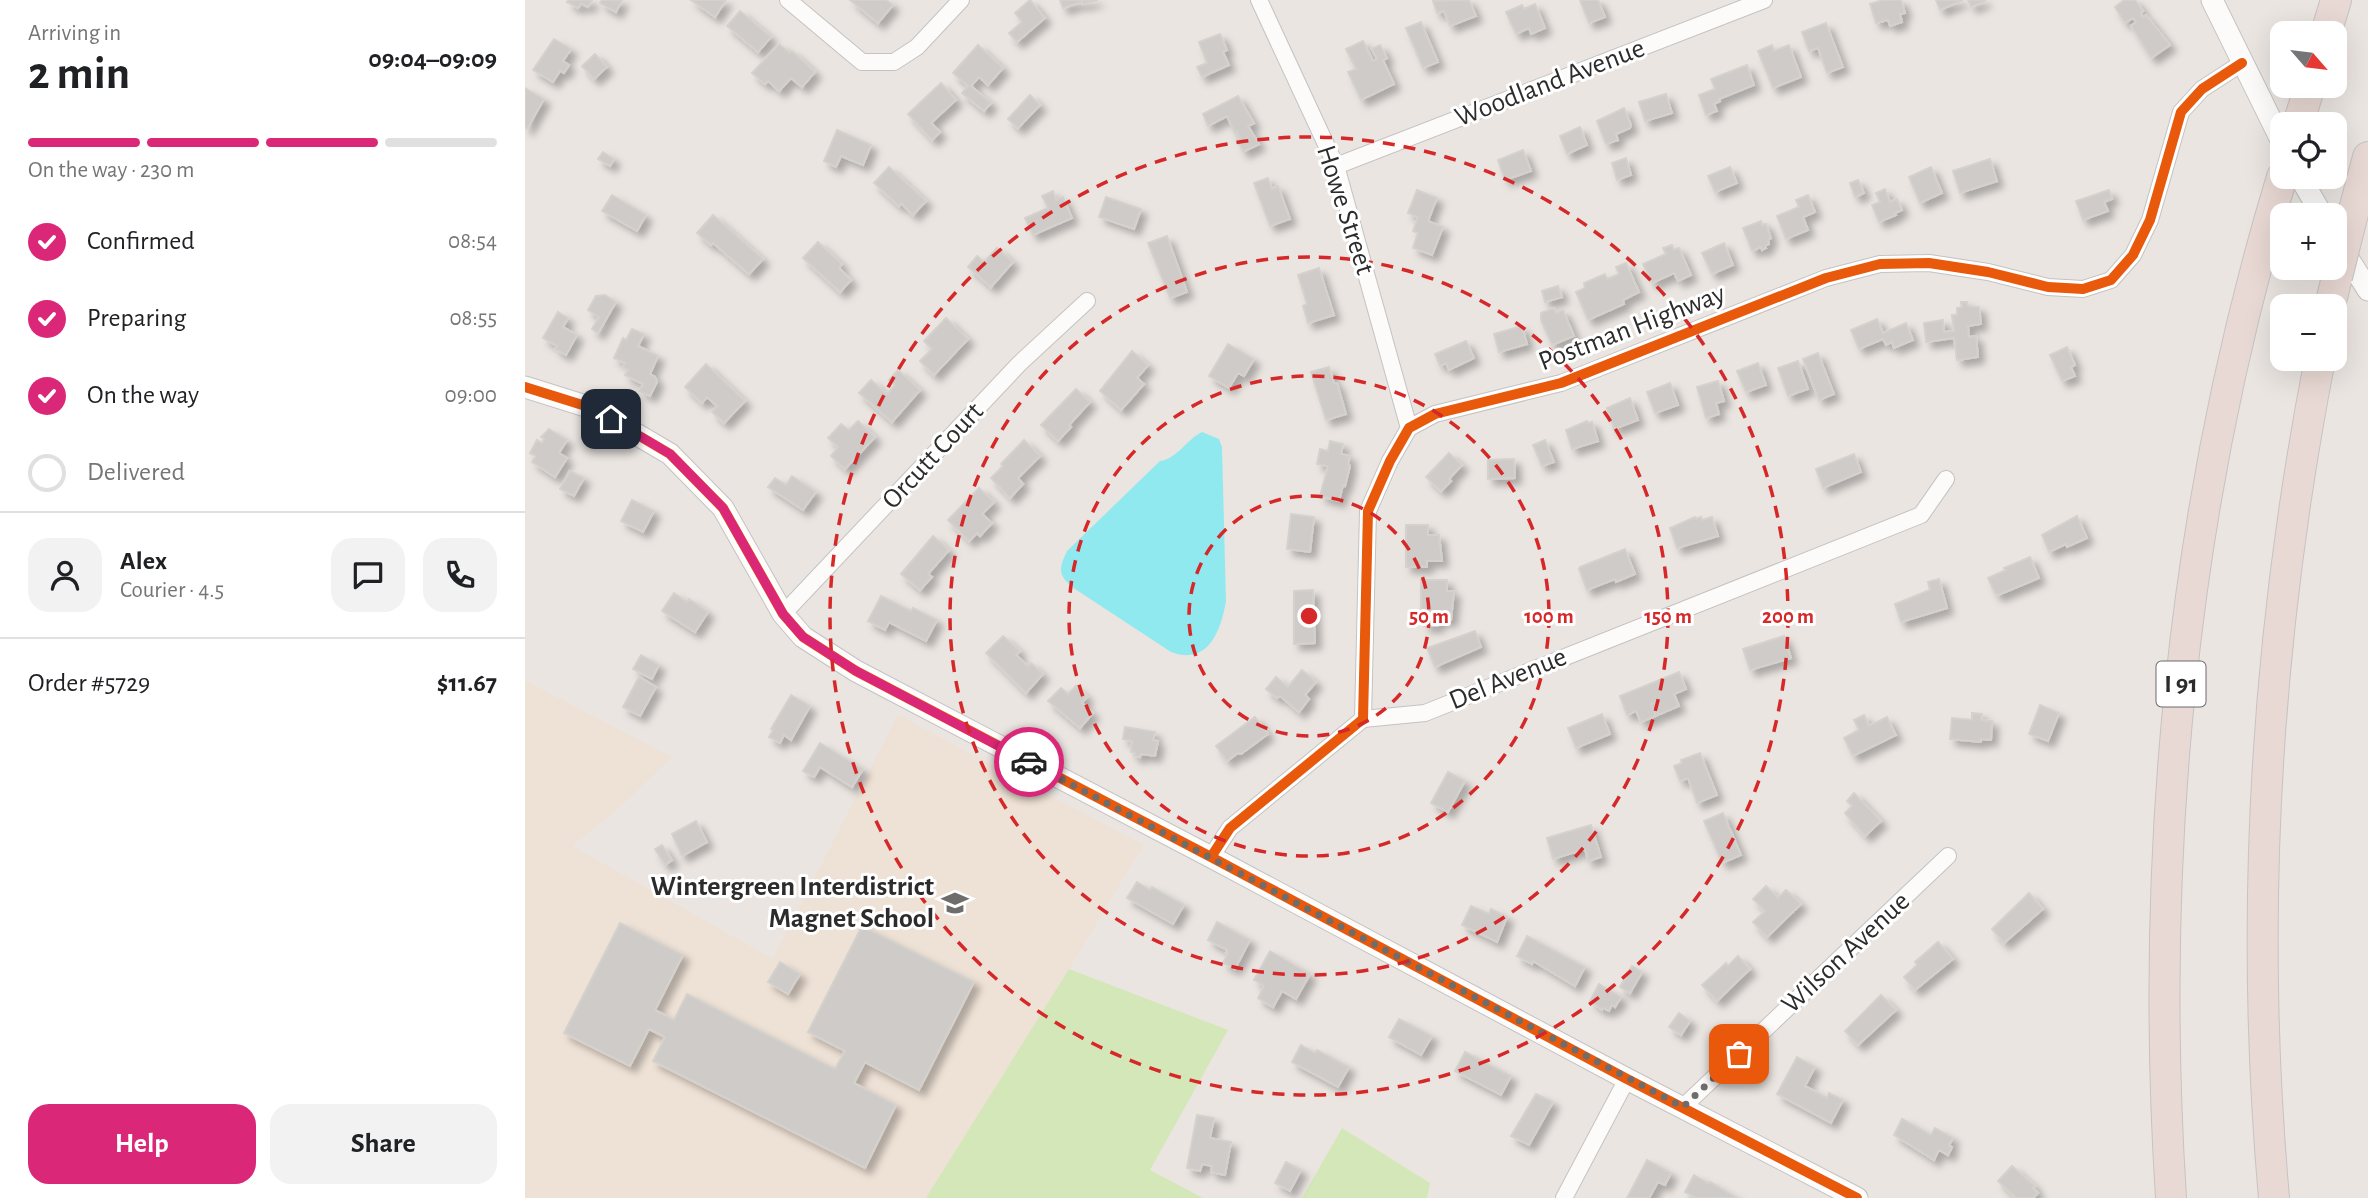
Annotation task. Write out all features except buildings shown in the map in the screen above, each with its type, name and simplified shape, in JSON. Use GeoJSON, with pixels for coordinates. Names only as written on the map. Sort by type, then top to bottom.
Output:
{"type":"FeatureCollection","features":[{"type":"Feature","properties":{"kind":"highway"},"geometry":{"type":"LineString","coordinates":[[2330,21],[2336,0]]}},
{"type":"Feature","properties":{"kind":"highway"},"geometry":{"type":"LineString","coordinates":[[2347,217],[2368,157]]}},
{"type":"Feature","properties":{"kind":"highway","name":"I 91"},"geometry":{"type":"LineString","coordinates":[[2171,1198],[2164,1063],[2164,943],[2179,701],[2196,570],[2222,423],[2255,275],[2284,189]]}},
{"type":"Feature","properties":{"kind":"highway"},"geometry":{"type":"LineString","coordinates":[[2274,1198],[2262,969],[2268,752],[2284,583],[2318,371]]}},
{"type":"Feature","properties":{"kind":"street"},"geometry":{"type":"LineString","coordinates":[[788,0],[862,62],[894,62],[917,47],[961,0]]}},
{"type":"Feature","properties":{"kind":"street","name":"Howe Street"},"geometry":{"type":"LineString","coordinates":[[1259,0],[1336,166],[1409,428]]}},
{"type":"Feature","properties":{"kind":"street","name":"Woodland Avenue"},"geometry":{"type":"LineString","coordinates":[[1336,166],[1764,0]]}},
{"type":"Feature","properties":{"kind":"street"},"geometry":{"type":"LineString","coordinates":[[2211,0],[2270,119]]}},
{"type":"Feature","properties":{"kind":"street","name":"Postman Highway"},"geometry":{"type":"LineString","coordinates":[[1409,428],[1435,414],[1561,383],[1826,278],[1880,264],[1929,263],[1988,272],[2049,288],[2083,289],[2111,280],[2133,256],[2150,220],[2181,113],[2201,89],[2242,64]]}},
{"type":"Feature","properties":{"kind":"street"},"geometry":{"type":"LineString","coordinates":[[2298,189],[2311,203]]}},
{"type":"Feature","properties":{"kind":"street"},"geometry":{"type":"LineString","coordinates":[[2347,238],[2368,290]]}},
{"type":"Feature","properties":{"kind":"street","name":"Orcutt Court"},"geometry":{"type":"LineString","coordinates":[[783,614],[1019,364],[1087,302]]}},
{"type":"Feature","properties":{"kind":"street"},"geometry":{"type":"LineString","coordinates":[[525,387],[592,408],[670,454],[723,508],[783,614],[803,637],[856,671],[1857,1198]]}},
{"type":"Feature","properties":{"kind":"street"},"geometry":{"type":"LineString","coordinates":[[1211,857],[1230,828],[1363,719],[1368,511],[1389,461],[1409,428]]}},
{"type":"Feature","properties":{"kind":"street","name":"Del Avenue"},"geometry":{"type":"LineString","coordinates":[[1363,719],[1425,713],[1921,515],[1946,479]]}},
{"type":"Feature","properties":{"kind":"street","name":"Wilson Avenue"},"geometry":{"type":"LineString","coordinates":[[1683,1107],[1948,856]]}},
{"type":"Feature","properties":{"kind":"street"},"geometry":{"type":"LineString","coordinates":[[1564,1198],[1627,1079]]}},
{"type":"Feature","properties":{"kind":"shaded area","name":"Wintergreen Interdistrict Magnet School"},"geometry":{"type":"Polygon","coordinates":[[[525,681],[672,757],[620,807],[572,846],[773,959],[898,715],[1143,845],[926,1198],[525,1198],[525,681]]]}},
{"type":"Feature","properties":{"kind":"green space"},"geometry":{"type":"Polygon","coordinates":[[[1069,969],[1228,1030],[1150,1170],[1203,1198],[926,1198],[1069,969]]]}},
{"type":"Feature","properties":{"kind":"green space"},"geometry":{"type":"Polygon","coordinates":[[[1342,1128],[1430,1183],[1427,1198],[1302,1198],[1342,1128]]]}},
{"type":"Feature","properties":{"kind":"water"},"geometry":{"type":"Polygon","coordinates":[[[1202,432],[1219,439],[1222,447],[1226,601],[1211,643],[1195,654],[1184,655],[1171,652],[1075,589],[1065,580],[1061,568],[1067,551],[1160,461],[1172,457],[1202,432]]]}},
{"type":"Feature","properties":{"kind":"cycle path"},"geometry":{"type":"LineString","coordinates":[[1211,857],[1230,828],[1363,719],[1368,511],[1390,461],[1409,428],[1435,414],[1561,383],[1826,278],[1880,264],[1929,263],[1988,272],[2048,287],[2083,289],[2111,280],[2133,255],[2150,220],[2181,112],[2202,89],[2242,63]]}},
{"type":"Feature","properties":{"kind":"cycle path"},"geometry":{"type":"LineString","coordinates":[[525,387],[592,408],[670,454],[723,508],[783,614],[803,637],[856,671],[1857,1198]]}},
{"type":"Feature","properties":{"kind":"way so far"},"geometry":{"type":"LineString","coordinates":[[1029,762],[1683,1107],[1739,1054]]}},
{"type":"Feature","properties":{"kind":"place","name":"Wintergreen Interdistrict Magnet School"},"geometry":{"type":"Point","coordinates":[955,903]}},
{"type":"Feature","properties":{"kind":"route"},"geometry":{"type":"LineString","coordinates":[[611,419],[670,454],[723,508],[783,614],[803,637],[856,671],[1029,762]]}}]}
